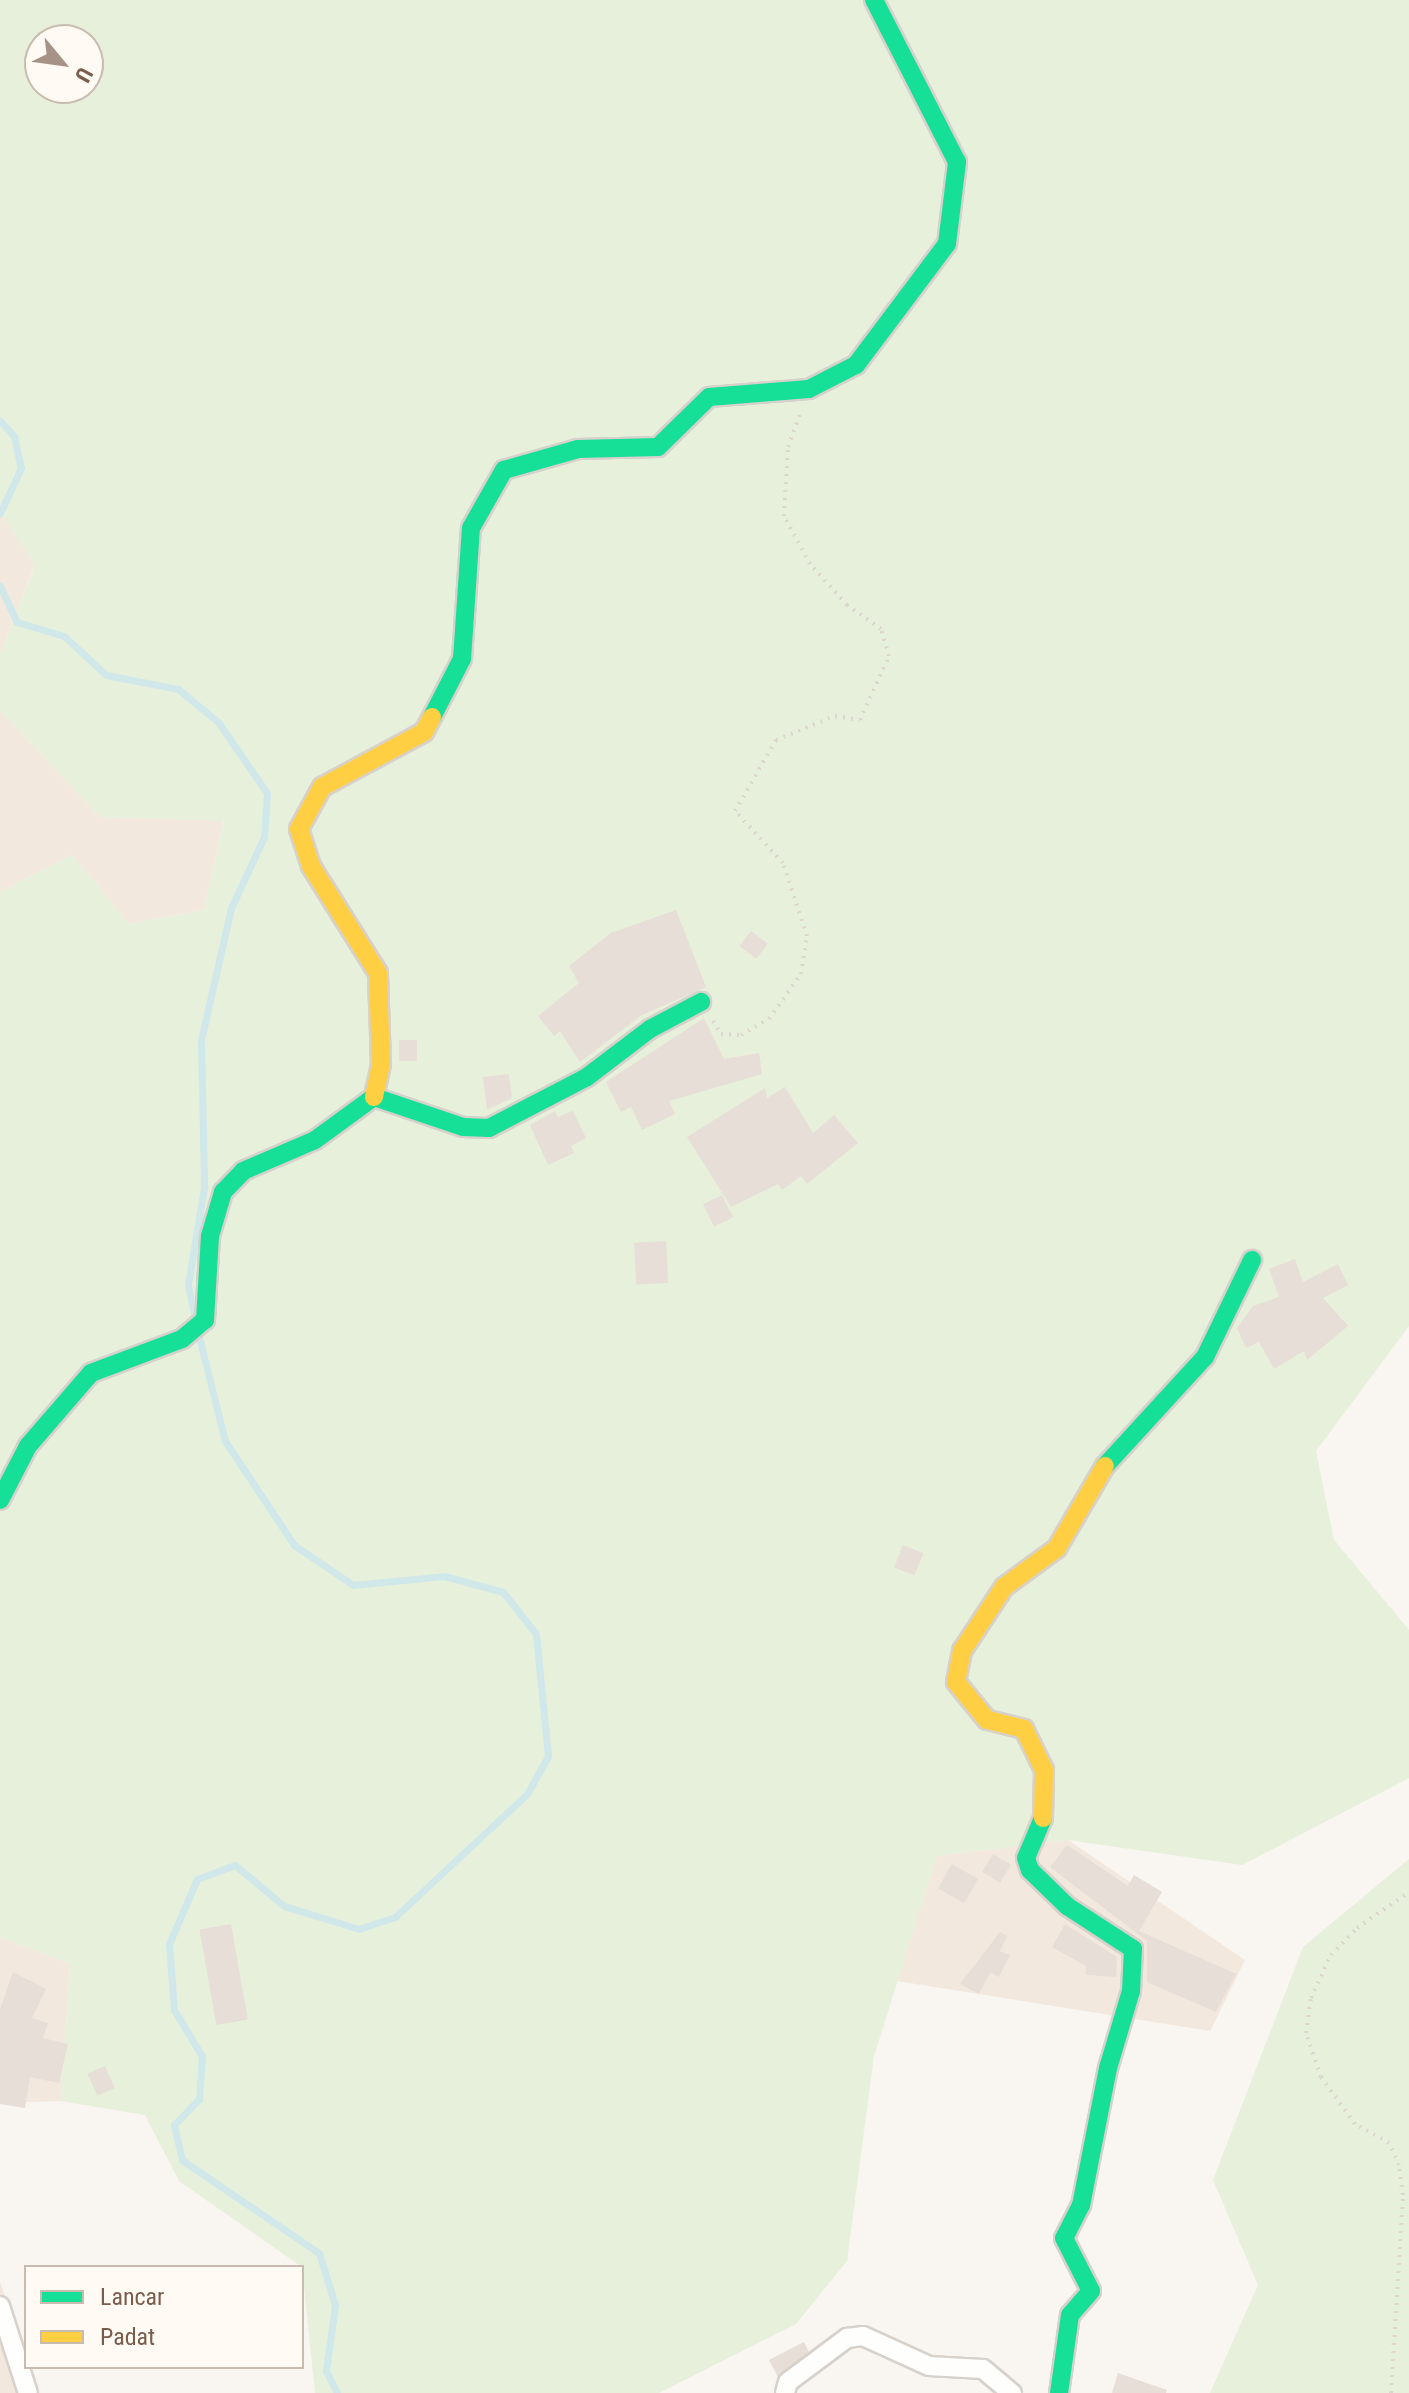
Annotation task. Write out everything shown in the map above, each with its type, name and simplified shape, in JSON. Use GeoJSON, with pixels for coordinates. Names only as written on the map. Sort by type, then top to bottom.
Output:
{"type":"FeatureCollection","features":[{"type":"Feature","properties":{"kind":"street"},"geometry":{"type":"LineString","coordinates":[[0,1500],[28,1446],[91,1373],[182,1339],[205,1320],[210,1236],[223,1192],[243,1171],[315,1140],[374,1097],[381,1065],[378,973],[311,866],[299,829],[322,787],[424,732],[462,659],[471,528],[504,470],[578,449],[658,447],[709,397],[809,389],[856,365],[947,244],[957,162],[874,0]]}},
{"type":"Feature","properties":{"kind":"street"},"geometry":{"type":"LineString","coordinates":[[374,1097],[463,1127],[489,1128],[587,1077],[650,1029],[701,1002]]}},
{"type":"Feature","properties":{"kind":"street"},"geometry":{"type":"LineString","coordinates":[[1059,2393],[1070,2315],[1091,2291],[1064,2238],[1081,2205],[1108,2068],[1131,1991],[1133,1949],[1067,1906],[1030,1870],[1026,1858],[1043,1817],[1044,1770],[1024,1729],[987,1720],[956,1682],[962,1651],[1004,1587],[1057,1548],[1111,1456],[1205,1357],[1252,1260]]}},
{"type":"Feature","properties":{"kind":"street"},"geometry":{"type":"LineString","coordinates":[[0,2306],[28,2393]]}},
{"type":"Feature","properties":{"kind":"street"},"geometry":{"type":"LineString","coordinates":[[785,2393],[788,2382],[847,2338],[863,2336],[929,2366],[983,2369],[1012,2393]]}},
{"type":"Feature","properties":{"kind":"path"},"geometry":{"type":"LineString","coordinates":[[701,1002],[721,1034],[741,1035],[769,1019],[801,974],[807,936],[783,863],[735,811],[776,740],[835,716],[860,720],[889,656],[881,629],[847,605],[810,564],[784,516],[788,447],[809,389]]}},
{"type":"Feature","properties":{"kind":"path"},"geometry":{"type":"LineString","coordinates":[[1391,2393],[1403,2195],[1399,2165],[1389,2143],[1355,2124],[1321,2077],[1306,2033],[1311,1998],[1331,1955],[1357,1928],[1409,1892]]}},
{"type":"Feature","properties":{"kind":"shaded area"},"geometry":{"type":"Polygon","coordinates":[[[0,512],[35,564],[0,655],[0,512]]]}},
{"type":"Feature","properties":{"kind":"shaded area"},"geometry":{"type":"Polygon","coordinates":[[[0,710],[100,817],[224,820],[204,910],[129,924],[72,855],[0,892],[0,710]]]}},
{"type":"Feature","properties":{"kind":"shaded area"},"geometry":{"type":"Polygon","coordinates":[[[1068,1840],[1245,1960],[1210,2031],[897,1981],[937,1856],[1068,1840]]]}},
{"type":"Feature","properties":{"kind":"shaded area"},"geometry":{"type":"Polygon","coordinates":[[[0,1937],[70,1964],[61,2101],[0,2103],[0,1937]]]}},
{"type":"Feature","properties":{"kind":"shaded area"},"geometry":{"type":"Polygon","coordinates":[[[0,2281],[24,2356],[24,2369],[28,2369],[36,2393],[0,2393],[0,2281]]]}},
{"type":"Feature","properties":{"kind":"green space"},"geometry":{"type":"Polygon","coordinates":[[[0,0],[1409,0],[1409,1326],[1316,1451],[1334,1540],[1409,1630],[1409,1778],[1242,1865],[1068,1840],[937,1856],[874,2056],[847,2261],[796,2324],[659,2393],[315,2393],[304,2265],[299,2265],[179,2181],[145,2115],[61,2101],[70,1964],[0,1937],[0,892],[72,855],[129,924],[204,910],[224,821],[100,817],[0,710],[0,655],[35,565],[0,512],[0,0]]]}},
{"type":"Feature","properties":{"kind":"green space"},"geometry":{"type":"Polygon","coordinates":[[[1409,1859],[1409,2393],[1210,2393],[1258,2285],[1213,2180],[1303,1947],[1409,1859]]]}},
{"type":"Feature","properties":{"kind":"building"},"geometry":{"type":"Polygon","coordinates":[[[676,910],[706,987],[642,1015],[580,1062],[560,1031],[554,1036],[538,1016],[579,983],[569,966],[611,933],[676,910]]]}},
{"type":"Feature","properties":{"kind":"building"},"geometry":{"type":"Polygon","coordinates":[[[751,931],[768,944],[756,959],[740,946],[751,931]]]}},
{"type":"Feature","properties":{"kind":"building"},"geometry":{"type":"Polygon","coordinates":[[[704,1018],[724,1059],[759,1053],[762,1074],[669,1101],[675,1114],[642,1130],[631,1107],[621,1112],[606,1082],[704,1018]]]}},
{"type":"Feature","properties":{"kind":"building"},"geometry":{"type":"Polygon","coordinates":[[[399,1040],[417,1040],[417,1061],[399,1061],[399,1040]]]}},
{"type":"Feature","properties":{"kind":"building"},"geometry":{"type":"Polygon","coordinates":[[[509,1074],[512,1098],[487,1110],[483,1077],[509,1074]]]}},
{"type":"Feature","properties":{"kind":"building"},"geometry":{"type":"Polygon","coordinates":[[[785,1087],[813,1133],[834,1115],[858,1143],[807,1184],[801,1176],[782,1190],[778,1184],[731,1207],[687,1137],[765,1088],[767,1098],[785,1087]]]}},
{"type":"Feature","properties":{"kind":"building"},"geometry":{"type":"Polygon","coordinates":[[[555,1111],[558,1117],[573,1111],[586,1138],[571,1146],[574,1153],[548,1165],[530,1125],[555,1111]]]}},
{"type":"Feature","properties":{"kind":"building"},"geometry":{"type":"Polygon","coordinates":[[[722,1195],[733,1217],[714,1227],[703,1204],[722,1195]]]}},
{"type":"Feature","properties":{"kind":"building"},"geometry":{"type":"Polygon","coordinates":[[[666,1241],[668,1283],[636,1285],[634,1243],[666,1241]]]}},
{"type":"Feature","properties":{"kind":"building"},"geometry":{"type":"Polygon","coordinates":[[[1295,1259],[1303,1282],[1338,1264],[1348,1285],[1323,1298],[1348,1326],[1307,1360],[1304,1351],[1274,1369],[1259,1342],[1246,1348],[1237,1328],[1253,1306],[1279,1297],[1269,1269],[1295,1259]]]}},
{"type":"Feature","properties":{"kind":"building"},"geometry":{"type":"Polygon","coordinates":[[[903,1545],[923,1553],[914,1575],[894,1567],[903,1545]]]}},
{"type":"Feature","properties":{"kind":"building"},"geometry":{"type":"Polygon","coordinates":[[[1067,1845],[1128,1886],[1134,1875],[1162,1892],[1139,1931],[1236,1974],[1216,2012],[1147,1982],[1147,1941],[1050,1867],[1067,1845]]]}},
{"type":"Feature","properties":{"kind":"building"},"geometry":{"type":"Polygon","coordinates":[[[993,1854],[1011,1865],[1000,1883],[982,1872],[993,1854]]]}},
{"type":"Feature","properties":{"kind":"building"},"geometry":{"type":"Polygon","coordinates":[[[952,1864],[978,1879],[964,1903],[938,1888],[952,1864]]]}},
{"type":"Feature","properties":{"kind":"building"},"geometry":{"type":"Polygon","coordinates":[[[231,1924],[248,2020],[216,2025],[199,1930],[231,1924]]]}},
{"type":"Feature","properties":{"kind":"building"},"geometry":{"type":"Polygon","coordinates":[[[1065,1924],[1117,1957],[1116,1977],[1086,1975],[1086,1966],[1052,1947],[1065,1924]]]}},
{"type":"Feature","properties":{"kind":"building"},"geometry":{"type":"Polygon","coordinates":[[[1000,1932],[1007,1936],[1000,1951],[1010,1955],[999,1977],[990,1972],[979,1994],[960,1984],[1000,1932]]]}},
{"type":"Feature","properties":{"kind":"building"},"geometry":{"type":"Polygon","coordinates":[[[13,1972],[46,1989],[32,2018],[48,2023],[43,2038],[68,2044],[59,2083],[30,2077],[25,2108],[0,2104],[0,2009],[13,1972]]]}},
{"type":"Feature","properties":{"kind":"building"},"geometry":{"type":"Polygon","coordinates":[[[105,2066],[115,2088],[97,2096],[88,2074],[105,2066]]]}},
{"type":"Feature","properties":{"kind":"building"},"geometry":{"type":"Polygon","coordinates":[[[804,2342],[809,2352],[778,2377],[769,2360],[804,2342]]]}},
{"type":"Feature","properties":{"kind":"building"},"geometry":{"type":"Polygon","coordinates":[[[1118,2373],[1167,2390],[1166,2393],[1112,2393],[1118,2373]]]}},
{"type":"Feature","properties":{"kind":"waterway"},"geometry":{"type":"LineString","coordinates":[[0,421],[14,436],[21,468],[0,513]]}},
{"type":"Feature","properties":{"kind":"waterway"},"geometry":{"type":"LineString","coordinates":[[0,586],[17,622],[64,636],[106,675],[178,689],[218,722],[267,793],[264,837],[231,908],[201,1040],[204,1188],[188,1285],[195,1317]]}},
{"type":"Feature","properties":{"kind":"waterway"},"geometry":{"type":"LineString","coordinates":[[198,1333],[225,1441],[294,1545],[353,1585],[444,1576],[503,1592],[536,1634],[548,1756],[527,1794],[395,1917],[359,1929],[284,1906],[235,1865],[197,1879],[169,1944],[174,2010],[202,2056],[199,2099],[174,2125],[182,2160],[319,2253],[335,2305],[326,2371],[337,2393]]}},
{"type":"Feature","properties":{"kind":"traffic: fast"},"geometry":{"type":"LineString","coordinates":[[432,717],[462,659],[471,528],[504,470],[578,449],[658,447],[709,397],[809,389],[856,365],[947,244],[957,162],[874,0]]}},
{"type":"Feature","properties":{"kind":"traffic: fast"},"geometry":{"type":"LineString","coordinates":[[0,1500],[28,1446],[91,1373],[182,1339],[205,1320],[210,1236],[223,1192],[243,1171],[315,1140],[374,1097],[463,1127],[489,1128],[587,1077],[650,1029],[701,1002]]}},
{"type":"Feature","properties":{"kind":"traffic: fast"},"geometry":{"type":"LineString","coordinates":[[1105,1466],[1205,1357],[1252,1260]]}},
{"type":"Feature","properties":{"kind":"traffic: fast"},"geometry":{"type":"LineString","coordinates":[[1043,1818],[1026,1858],[1030,1870],[1067,1906],[1133,1949],[1131,1991],[1108,2068],[1081,2205],[1064,2238],[1091,2291],[1070,2315],[1059,2393]]}},
{"type":"Feature","properties":{"kind":"traffic: slow"},"geometry":{"type":"LineString","coordinates":[[374,1097],[381,1065],[378,973],[311,866],[299,829],[322,787],[424,732],[432,717]]}},
{"type":"Feature","properties":{"kind":"traffic: slow"},"geometry":{"type":"LineString","coordinates":[[1043,1818],[1044,1770],[1024,1729],[987,1720],[956,1682],[962,1651],[1004,1587],[1057,1548],[1105,1466]]}}]}
